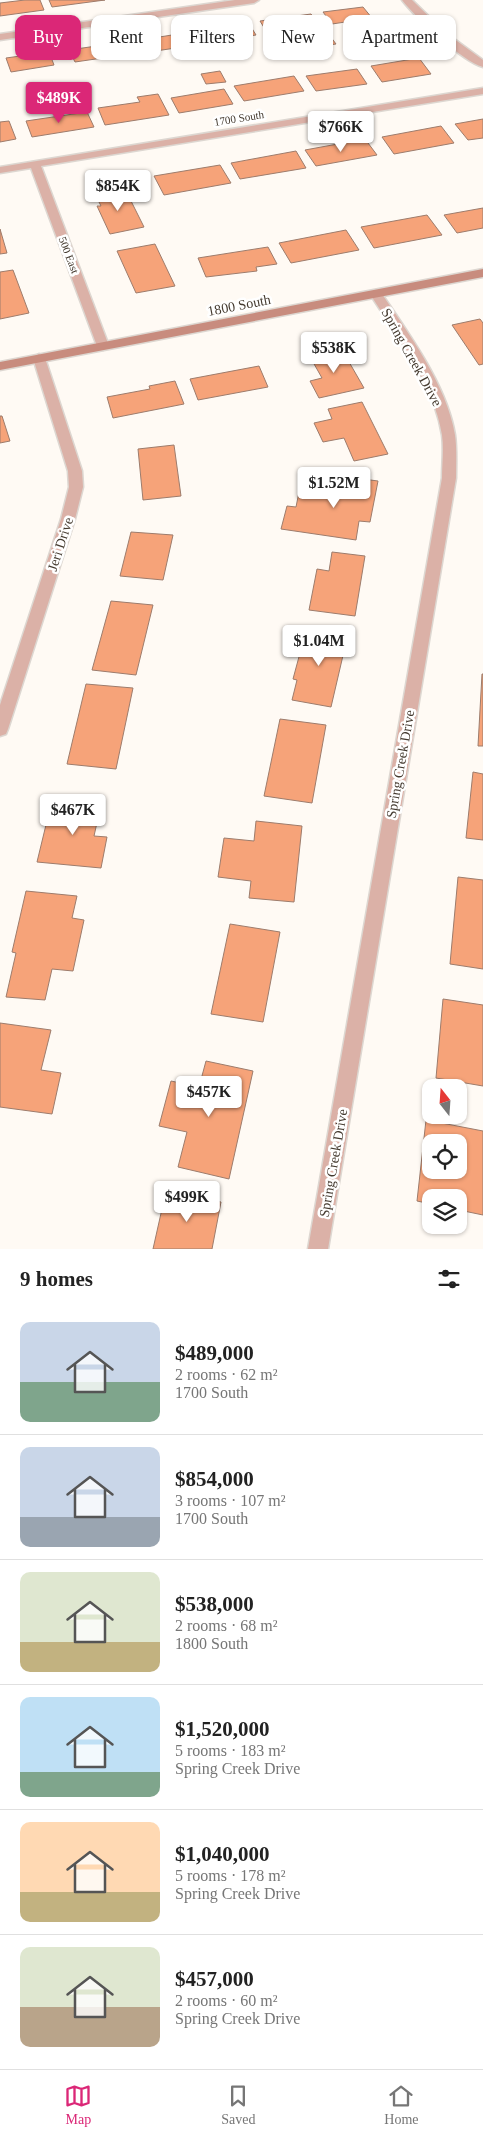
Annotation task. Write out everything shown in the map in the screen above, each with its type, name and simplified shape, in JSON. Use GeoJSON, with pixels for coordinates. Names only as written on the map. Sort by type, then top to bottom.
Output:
{"type":"FeatureCollection","features":[{"type":"Feature","properties":{"kind":"main road","name":"1800 South"},"geometry":{"type":"LineString","coordinates":[[0,366],[483,273]]}},
{"type":"Feature","properties":{"kind":"street"},"geometry":{"type":"LineString","coordinates":[[0,38],[254,0]]}},
{"type":"Feature","properties":{"kind":"street"},"geometry":{"type":"LineString","coordinates":[[407,0],[430,26],[448,41],[483,64]]}},
{"type":"Feature","properties":{"kind":"street","name":"1700 South"},"geometry":{"type":"LineString","coordinates":[[0,170],[483,91]]}},
{"type":"Feature","properties":{"kind":"street","name":"500 East"},"geometry":{"type":"LineString","coordinates":[[34,164],[103,346]]}},
{"type":"Feature","properties":{"kind":"street","name":"Spring Creek Drive"},"geometry":{"type":"LineString","coordinates":[[318,1249],[449,478],[450,453],[447,428],[440,404],[429,382],[376,294]]}},
{"type":"Feature","properties":{"kind":"street","name":"Jeri Drive"},"geometry":{"type":"LineString","coordinates":[[0,728],[68,519],[76,487],[72,457],[39,358]]}},
{"type":"Feature","properties":{"kind":"building"},"geometry":{"type":"Polygon","coordinates":[[[40,0],[44,10],[0,16],[0,3],[40,0]]]}},
{"type":"Feature","properties":{"kind":"building"},"geometry":{"type":"Polygon","coordinates":[[[49,0],[105,0],[52,7],[49,0]]]}},
{"type":"Feature","properties":{"kind":"building"},"geometry":{"type":"Polygon","coordinates":[[[363,7],[370,15],[343,15],[343,22],[333,24],[333,15],[325,15],[323,12],[363,7]]]}},
{"type":"Feature","properties":{"kind":"building"},"geometry":{"type":"Polygon","coordinates":[[[171,35],[171,49],[161,50],[161,37],[171,35]]]}},
{"type":"Feature","properties":{"kind":"building"},"geometry":{"type":"Polygon","coordinates":[[[91,47],[91,60],[75,62],[74,60],[81,60],[81,48],[91,47]]]}},
{"type":"Feature","properties":{"kind":"building"},"geometry":{"type":"Polygon","coordinates":[[[15,57],[15,60],[52,60],[54,65],[11,72],[6,58],[15,57]]]}},
{"type":"Feature","properties":{"kind":"building"},"geometry":{"type":"Polygon","coordinates":[[[407,60],[420,60],[431,74],[382,82],[371,66],[407,60]]]}},
{"type":"Feature","properties":{"kind":"building"},"geometry":{"type":"Polygon","coordinates":[[[357,69],[367,84],[316,91],[306,76],[357,69]]]}},
{"type":"Feature","properties":{"kind":"building"},"geometry":{"type":"Polygon","coordinates":[[[220,71],[226,82],[206,84],[201,74],[220,71]]]}},
{"type":"Feature","properties":{"kind":"building"},"geometry":{"type":"Polygon","coordinates":[[[294,76],[304,91],[244,101],[234,86],[294,76]]]}},
{"type":"Feature","properties":{"kind":"building"},"geometry":{"type":"Polygon","coordinates":[[[224,89],[233,104],[179,113],[171,98],[224,89]]]}},
{"type":"Feature","properties":{"kind":"building"},"geometry":{"type":"Polygon","coordinates":[[[158,94],[169,115],[105,125],[98,108],[140,102],[137,97],[158,94]]]}},
{"type":"Feature","properties":{"kind":"building"},"geometry":{"type":"Polygon","coordinates":[[[87,112],[94,127],[32,137],[26,121],[87,112]]]}},
{"type":"Feature","properties":{"kind":"building"},"geometry":{"type":"Polygon","coordinates":[[[483,119],[483,138],[468,140],[455,124],[483,119]]]}},
{"type":"Feature","properties":{"kind":"building"},"geometry":{"type":"Polygon","coordinates":[[[9,121],[16,139],[0,142],[0,122],[9,121]]]}},
{"type":"Feature","properties":{"kind":"building"},"geometry":{"type":"Polygon","coordinates":[[[441,126],[454,143],[394,154],[382,137],[441,126]]]}},
{"type":"Feature","properties":{"kind":"building"},"geometry":{"type":"Polygon","coordinates":[[[365,139],[377,155],[316,166],[305,150],[365,139]]]}},
{"type":"Feature","properties":{"kind":"building"},"geometry":{"type":"Polygon","coordinates":[[[296,151],[306,168],[240,179],[231,163],[296,151]]]}},
{"type":"Feature","properties":{"kind":"building"},"geometry":{"type":"Polygon","coordinates":[[[220,165],[231,183],[164,195],[154,176],[220,165]]]}},
{"type":"Feature","properties":{"kind":"building"},"geometry":{"type":"Polygon","coordinates":[[[125,189],[144,227],[110,234],[97,206],[101,206],[95,194],[125,189]]]}},
{"type":"Feature","properties":{"kind":"building"},"geometry":{"type":"Polygon","coordinates":[[[483,208],[483,228],[457,233],[444,215],[483,208]]]}},
{"type":"Feature","properties":{"kind":"building"},"geometry":{"type":"Polygon","coordinates":[[[427,215],[442,235],[374,248],[361,227],[427,215]]]}},
{"type":"Feature","properties":{"kind":"building"},"geometry":{"type":"Polygon","coordinates":[[[0,229],[7,253],[0,254],[0,229]]]}},
{"type":"Feature","properties":{"kind":"building"},"geometry":{"type":"Polygon","coordinates":[[[346,230],[359,250],[291,263],[279,243],[346,230]]]}},
{"type":"Feature","properties":{"kind":"building"},"geometry":{"type":"Polygon","coordinates":[[[155,244],[175,286],[136,293],[117,251],[155,244]]]}},
{"type":"Feature","properties":{"kind":"building"},"geometry":{"type":"Polygon","coordinates":[[[268,247],[277,264],[256,267],[257,271],[206,277],[198,258],[268,247]]]}},
{"type":"Feature","properties":{"kind":"building"},"geometry":{"type":"Polygon","coordinates":[[[13,270],[29,313],[0,319],[0,272],[13,270]]]}},
{"type":"Feature","properties":{"kind":"building"},"geometry":{"type":"Polygon","coordinates":[[[480,319],[483,323],[483,364],[479,365],[452,325],[480,319]]]}},
{"type":"Feature","properties":{"kind":"building"},"geometry":{"type":"Polygon","coordinates":[[[341,348],[364,388],[319,398],[310,381],[322,378],[309,355],[341,348]]]}},
{"type":"Feature","properties":{"kind":"building"},"geometry":{"type":"Polygon","coordinates":[[[259,366],[268,387],[198,400],[190,379],[259,366]]]}},
{"type":"Feature","properties":{"kind":"building"},"geometry":{"type":"Polygon","coordinates":[[[175,381],[184,404],[113,418],[107,397],[150,389],[149,386],[175,381]]]}},
{"type":"Feature","properties":{"kind":"building"},"geometry":{"type":"Polygon","coordinates":[[[362,402],[388,454],[354,461],[344,438],[323,442],[314,423],[332,419],[328,409],[362,402]]]}},
{"type":"Feature","properties":{"kind":"building"},"geometry":{"type":"Polygon","coordinates":[[[0,416],[2,416],[10,441],[0,443],[0,416]]]}},
{"type":"Feature","properties":{"kind":"building"},"geometry":{"type":"Polygon","coordinates":[[[174,445],[181,496],[143,500],[138,449],[174,445]]]}},
{"type":"Feature","properties":{"kind":"building"},"geometry":{"type":"Polygon","coordinates":[[[332,475],[378,481],[370,522],[359,521],[356,540],[281,529],[287,506],[296,507],[299,492],[327,496],[332,475]]]}},
{"type":"Feature","properties":{"kind":"building"},"geometry":{"type":"Polygon","coordinates":[[[131,532],[173,535],[163,580],[120,576],[131,532]]]}},
{"type":"Feature","properties":{"kind":"building"},"geometry":{"type":"Polygon","coordinates":[[[332,552],[365,556],[355,616],[309,610],[317,569],[329,571],[332,552]]]}},
{"type":"Feature","properties":{"kind":"building"},"geometry":{"type":"Polygon","coordinates":[[[111,601],[153,605],[136,675],[92,670],[111,601]]]}},
{"type":"Feature","properties":{"kind":"building"},"geometry":{"type":"Polygon","coordinates":[[[307,627],[348,634],[331,707],[292,700],[297,680],[293,679],[307,627]]]}},
{"type":"Feature","properties":{"kind":"building"},"geometry":{"type":"Polygon","coordinates":[[[482,674],[483,746],[478,746],[482,674]]]}},
{"type":"Feature","properties":{"kind":"building"},"geometry":{"type":"Polygon","coordinates":[[[86,684],[133,688],[116,769],[67,764],[86,684]]]}},
{"type":"Feature","properties":{"kind":"building"},"geometry":{"type":"Polygon","coordinates":[[[280,719],[326,725],[312,803],[264,796],[280,719]]]}},
{"type":"Feature","properties":{"kind":"building"},"geometry":{"type":"Polygon","coordinates":[[[473,772],[483,774],[483,840],[466,838],[473,772]]]}},
{"type":"Feature","properties":{"kind":"building"},"geometry":{"type":"Polygon","coordinates":[[[52,800],[101,805],[94,836],[107,837],[101,868],[37,862],[52,800]]]}},
{"type":"Feature","properties":{"kind":"building"},"geometry":{"type":"Polygon","coordinates":[[[256,821],[302,826],[294,902],[249,898],[251,881],[218,877],[224,838],[254,841],[256,821]]]}},
{"type":"Feature","properties":{"kind":"building"},"geometry":{"type":"Polygon","coordinates":[[[458,877],[483,880],[483,969],[450,964],[458,877]]]}},
{"type":"Feature","properties":{"kind":"building"},"geometry":{"type":"Polygon","coordinates":[[[26,891],[77,896],[72,918],[84,920],[73,971],[52,969],[45,1000],[6,997],[16,953],[12,952],[26,891]]]}},
{"type":"Feature","properties":{"kind":"building"},"geometry":{"type":"Polygon","coordinates":[[[230,924],[280,932],[263,1022],[211,1014],[230,924]]]}},
{"type":"Feature","properties":{"kind":"building"},"geometry":{"type":"Polygon","coordinates":[[[443,999],[483,1005],[483,1086],[468,1083],[468,1079],[436,1078],[443,999]]]}},
{"type":"Feature","properties":{"kind":"building"},"geometry":{"type":"Polygon","coordinates":[[[0,1023],[51,1030],[41,1070],[61,1073],[52,1114],[0,1107],[0,1023]]]}},
{"type":"Feature","properties":{"kind":"building"},"geometry":{"type":"Polygon","coordinates":[[[206,1061],[253,1071],[229,1179],[178,1167],[187,1132],[159,1126],[171,1081],[199,1087],[206,1061]]]}},
{"type":"Feature","properties":{"kind":"building"},"geometry":{"type":"Polygon","coordinates":[[[426,1124],[447,1124],[483,1131],[483,1215],[467,1212],[467,1189],[422,1189],[422,1202],[417,1201],[422,1156],[422,1179],[467,1179],[467,1134],[424,1134],[426,1124]]]}},
{"type":"Feature","properties":{"kind":"building"},"geometry":{"type":"Polygon","coordinates":[[[166,1191],[221,1202],[212,1249],[153,1249],[166,1191]]]}}]}
